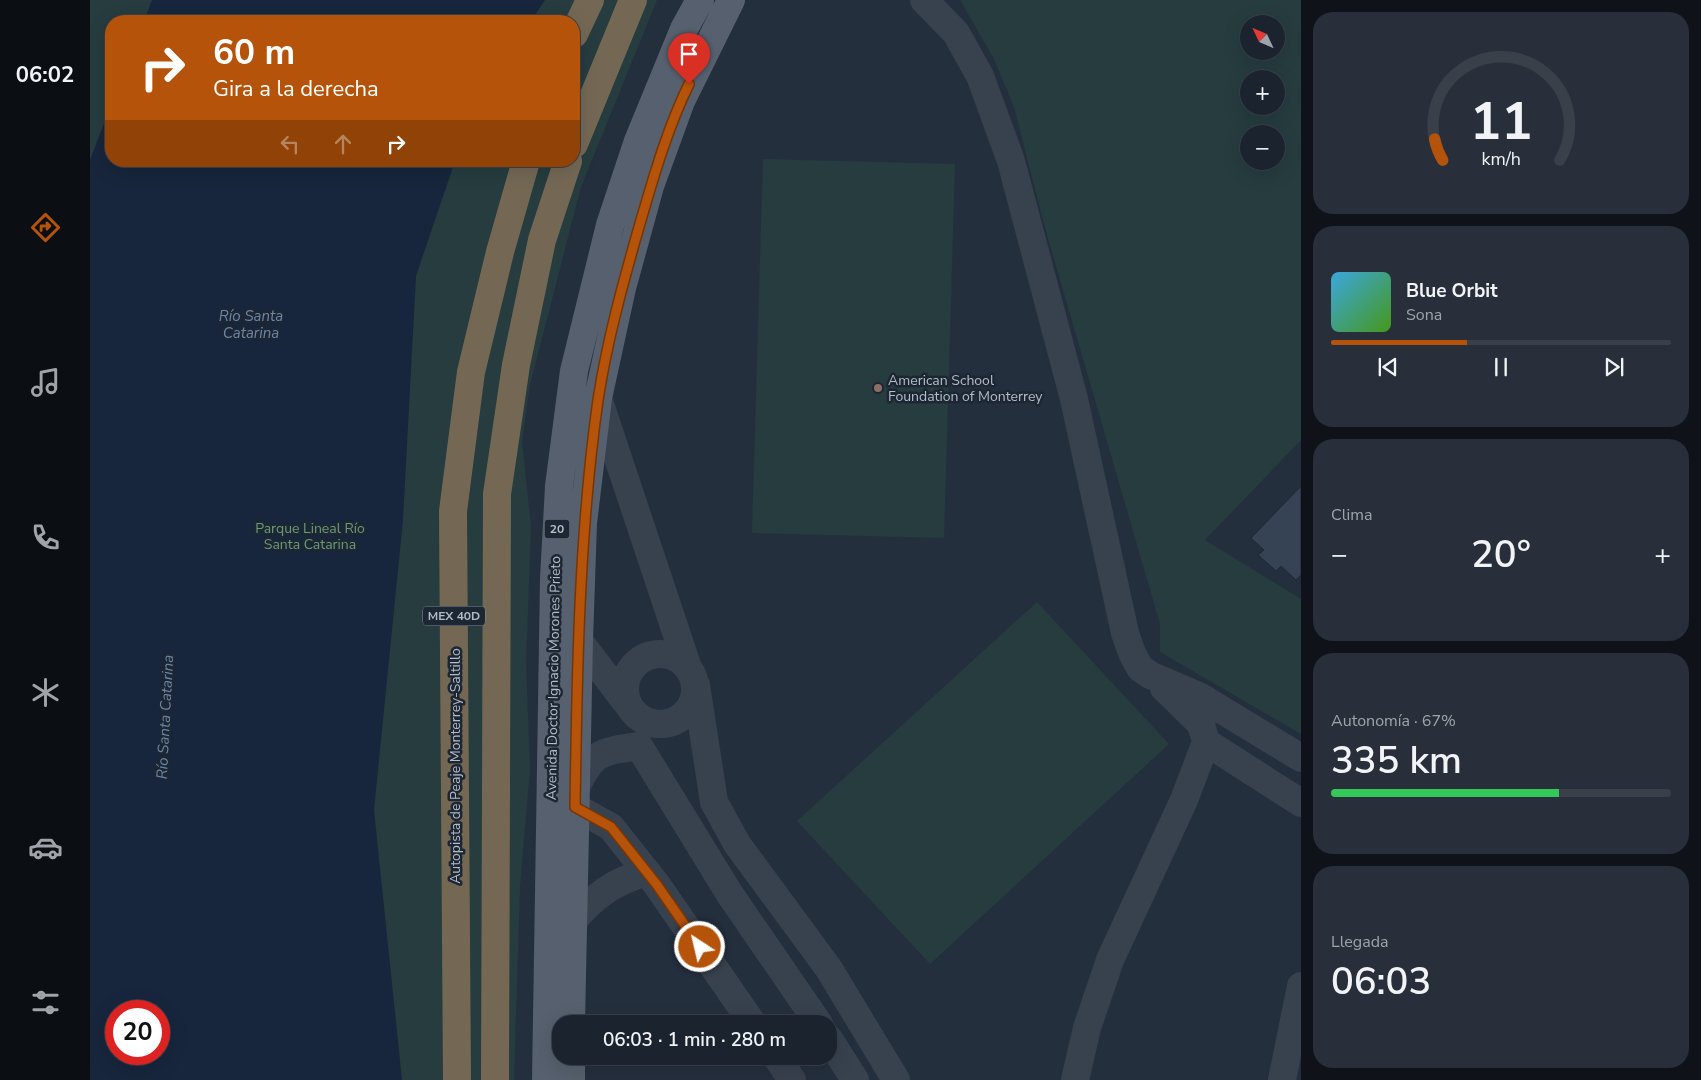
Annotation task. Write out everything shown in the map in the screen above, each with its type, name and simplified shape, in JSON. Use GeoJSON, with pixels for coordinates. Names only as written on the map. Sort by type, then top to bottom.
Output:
{"type":"FeatureCollection","features":[{"type":"Feature","properties":{"kind":"highway"},"geometry":{"type":"LineString","coordinates":[[580,21],[590,0]]}},
{"type":"Feature","properties":{"kind":"highway"},"geometry":{"type":"LineString","coordinates":[[580,129],[633,0]]}},
{"type":"Feature","properties":{"kind":"highway","name":"Autopista de Peaje Monterrey-Saltillo"},"geometry":{"type":"LineString","coordinates":[[457,1080],[453,511],[472,372],[500,252],[524,167]]}},
{"type":"Feature","properties":{"kind":"highway","name":"MEX 40D"},"geometry":{"type":"LineString","coordinates":[[495,1080],[497,494],[516,365],[542,240],[566,167]]}},
{"type":"Feature","properties":{"kind":"main road","name":"Avenida Doctor Ignacio Morones Prieto"},"geometry":{"type":"LineString","coordinates":[[546,1080],[554,579],[559,486],[574,371],[610,224],[638,141],[684,29],[700,0]]}},
{"type":"Feature","properties":{"kind":"main road","name":"Avenida Doctor Ignacio Morones Prieto"},"geometry":{"type":"LineString","coordinates":[[571,1015],[578,641],[584,523],[598,398],[622,288],[650,186],[681,101],[731,0]]}},
{"type":"Feature","properties":{"kind":"main road"},"geometry":{"type":"LineString","coordinates":[[571,1065],[571,1080]]}},
{"type":"Feature","properties":{"kind":"lane"},"geometry":{"type":"LineString","coordinates":[[924,0],[956,33],[980,76],[1011,161],[1074,399],[1125,633],[1132,653],[1140,668],[1150,675],[1197,720],[1205,733],[1206,742],[1184,800],[1122,938],[1110,960],[1087,1028],[1075,1080]]}},
{"type":"Feature","properties":{"kind":"lane"},"geometry":{"type":"LineString","coordinates":[[598,398],[691,675],[714,802],[737,844],[829,969],[896,1080]]}},
{"type":"Feature","properties":{"kind":"lane"},"geometry":{"type":"LineString","coordinates":[[578,641],[633,711],[649,723],[663,725],[677,721],[688,711],[694,699],[691,675],[677,658],[665,653],[652,654],[640,660],[631,669],[625,680],[624,694],[633,711],[639,746],[729,893],[813,1015]]}},
{"type":"Feature","properties":{"kind":"lane"},"geometry":{"type":"LineString","coordinates":[[1150,675],[1199,696],[1301,758]]}},
{"type":"Feature","properties":{"kind":"lane"},"geometry":{"type":"LineString","coordinates":[[1206,742],[1301,803]]}},
{"type":"Feature","properties":{"kind":"lane"},"geometry":{"type":"LineString","coordinates":[[639,746],[613,750],[596,756],[586,766],[575,798],[611,827],[646,872],[747,1015]]}},
{"type":"Feature","properties":{"kind":"lane"},"geometry":{"type":"LineString","coordinates":[[572,922],[589,902],[606,889],[622,879],[646,872]]}},
{"type":"Feature","properties":{"kind":"lane"},"geometry":{"type":"LineString","coordinates":[[1282,1080],[1301,986]]}},
{"type":"Feature","properties":{"kind":"lane"},"geometry":{"type":"LineString","coordinates":[[837,1019],[854,1009]]}},
{"type":"Feature","properties":{"kind":"lane"},"geometry":{"type":"LineString","coordinates":[[837,1052],[855,1080]]}},
{"type":"Feature","properties":{"kind":"lane"},"geometry":{"type":"LineString","coordinates":[[782,1065],[792,1080]]}},
{"type":"Feature","properties":{"kind":"green space","name":"Río Santa Catarina"},"geometry":{"type":"Polygon","coordinates":[[[90,0],[657,0],[581,187],[530,385],[522,441],[531,526],[526,663],[530,769],[520,887],[514,1080],[90,1080],[90,0]]]}},
{"type":"Feature","properties":{"kind":"green space"},"geometry":{"type":"Polygon","coordinates":[[[960,0],[1301,0],[1301,440],[1205,540],[1301,599],[1301,734],[1160,652],[1160,624],[1045,228],[1014,107],[993,57],[960,0]]]}},
{"type":"Feature","properties":{"kind":"green space"},"geometry":{"type":"Polygon","coordinates":[[[763,159],[955,164],[944,538],[752,533],[763,159]]]}},
{"type":"Feature","properties":{"kind":"green space"},"geometry":{"type":"Polygon","coordinates":[[[1037,602],[1169,744],[930,964],[797,821],[1037,602]]]}},
{"type":"Feature","properties":{"kind":"water"},"geometry":{"type":"Polygon","coordinates":[[[152,0],[545,0],[535,15],[146,15],[152,0]]]}},
{"type":"Feature","properties":{"kind":"water","name":"Río Santa Catarina"},"geometry":{"type":"Polygon","coordinates":[[[105,121],[105,167],[453,167],[416,276],[403,520],[374,810],[402,1080],[90,1080],[90,160],[105,121]]]}},
{"type":"Feature","properties":{"kind":"building"},"geometry":{"type":"Polygon","coordinates":[[[1301,486],[1301,575],[1296,580],[1281,566],[1276,571],[1258,555],[1264,550],[1251,538],[1301,486]]]}},
{"type":"Feature","properties":{"kind":"place","name":"American School Foundation of Monterrey"},"geometry":{"type":"Point","coordinates":[878,388]}},
{"type":"Feature","properties":{"kind":"route"},"geometry":{"type":"LineString","coordinates":[[689,84],[650,186],[622,288],[598,398],[584,523],[578,641],[575,807],[611,827],[657,885],[700,947]]}},
{"type":"Feature","properties":{"kind":"park label","name":"Parque Lineal Río Santa Catarina"},"geometry":{"type":"Point","coordinates":[310,536]}}]}
